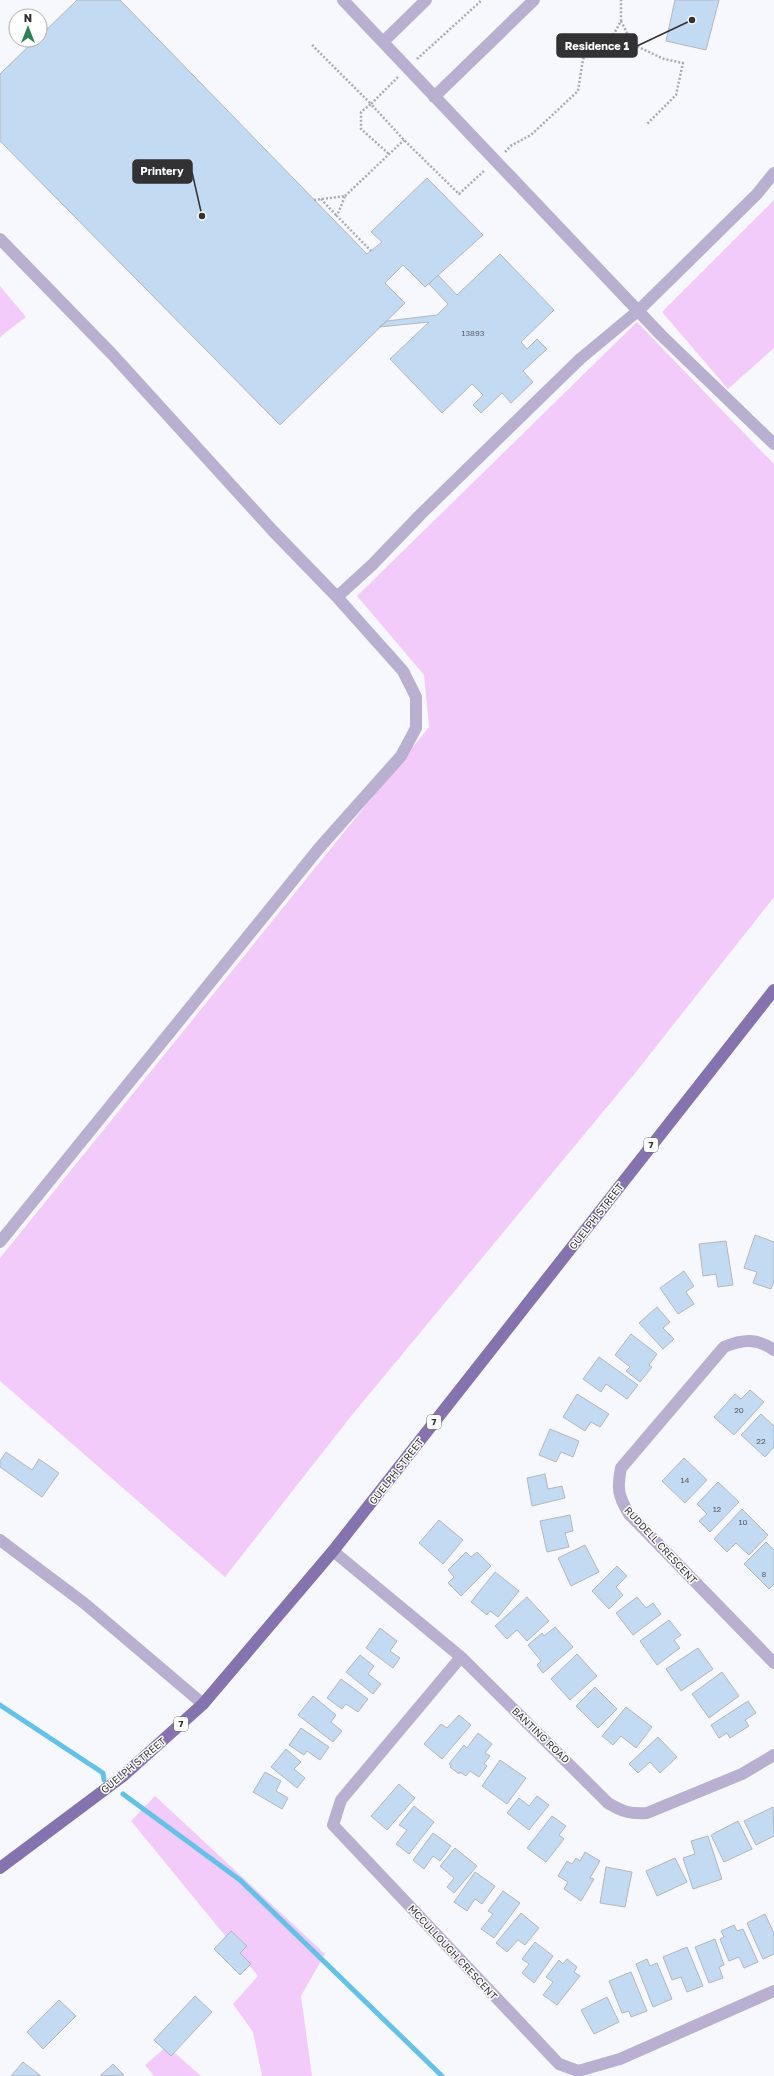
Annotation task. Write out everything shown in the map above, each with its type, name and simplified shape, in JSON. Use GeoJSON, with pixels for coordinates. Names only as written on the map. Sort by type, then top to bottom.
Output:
{"type":"FeatureCollection","features":[{"type":"Feature","properties":{"kind":"main road","name":"GUELPH STREET"},"geometry":{"type":"LineString","coordinates":[[0,1868],[123,1776],[203,1704],[333,1551],[774,990]]}},
{"type":"Feature","properties":{"kind":"street"},"geometry":{"type":"LineString","coordinates":[[343,0],[639,310],[661,335],[774,444]]}},
{"type":"Feature","properties":{"kind":"street"},"geometry":{"type":"LineString","coordinates":[[383,42],[426,0]]}},
{"type":"Feature","properties":{"kind":"street"},"geometry":{"type":"LineString","coordinates":[[434,97],[534,0]]}},
{"type":"Feature","properties":{"kind":"street"},"geometry":{"type":"LineString","coordinates":[[337,597],[373,564],[421,514],[580,358],[639,310],[757,194],[774,172]]}},
{"type":"Feature","properties":{"kind":"street"},"geometry":{"type":"LineString","coordinates":[[0,239],[112,353],[273,531],[337,597],[403,671],[416,697],[416,728],[401,756],[320,847],[0,1242]]}},
{"type":"Feature","properties":{"kind":"street","name":"RUDDELL CRESCENT"},"geometry":{"type":"LineString","coordinates":[[774,1350],[765,1343],[753,1340],[739,1340],[724,1347],[621,1468],[617,1485],[620,1500],[629,1514],[774,1663]]}},
{"type":"Feature","properties":{"kind":"street"},"geometry":{"type":"LineString","coordinates":[[0,1540],[84,1603],[203,1704]]}},
{"type":"Feature","properties":{"kind":"street","name":"BANTING ROAD"},"geometry":{"type":"LineString","coordinates":[[333,1551],[461,1657],[608,1803],[631,1814],[647,1813],[742,1774],[774,1755]]}},
{"type":"Feature","properties":{"kind":"street","name":"MCCULLOUGH CRESCENT"},"geometry":{"type":"LineString","coordinates":[[461,1657],[341,1800],[333,1825],[559,2064],[578,2072],[620,2060],[774,1991]]}},
{"type":"Feature","properties":{"kind":"path"},"geometry":{"type":"LineString","coordinates":[[621,1],[621,21],[634,45]]}},
{"type":"Feature","properties":{"kind":"path"},"geometry":{"type":"LineString","coordinates":[[610,41],[621,21]]}},
{"type":"Feature","properties":{"kind":"path"},"geometry":{"type":"LineString","coordinates":[[495,160],[512,145],[532,135],[578,91],[583,59],[596,46],[610,41],[634,45],[664,59],[683,63],[676,95],[646,125]]}},
{"type":"Feature","properties":{"kind":"path"},"geometry":{"type":"LineString","coordinates":[[312,45],[371,104],[361,112],[361,128],[389,154]]}},
{"type":"Feature","properties":{"kind":"path"},"geometry":{"type":"LineString","coordinates":[[337,216],[345,196],[404,140]]}},
{"type":"Feature","properties":{"kind":"path"},"geometry":{"type":"LineString","coordinates":[[314,200],[345,196]]}},
{"type":"Feature","properties":{"kind":"path"},"geometry":{"type":"LineString","coordinates":[[320,199],[371,251]]}},
{"type":"Feature","properties":{"kind":"shaded area"},"geometry":{"type":"Polygon","coordinates":[[[774,200],[774,348],[728,389],[662,312],[774,200]]]}},
{"type":"Feature","properties":{"kind":"shaded area"},"geometry":{"type":"Polygon","coordinates":[[[0,286],[26,317],[0,337],[0,286]]]}},
{"type":"Feature","properties":{"kind":"shaded area"},"geometry":{"type":"Polygon","coordinates":[[[637,322],[774,464],[774,897],[636,1072],[352,1415],[225,1577],[0,1381],[0,1258],[429,727],[424,675],[357,596],[637,322]]]}},
{"type":"Feature","properties":{"kind":"shaded area"},"geometry":{"type":"Polygon","coordinates":[[[155,1796],[325,1954],[301,1996],[312,2076],[262,2076],[253,2032],[233,2004],[258,1976],[131,1821],[155,1796]]]}},
{"type":"Feature","properties":{"kind":"shaded area"},"geometry":{"type":"Polygon","coordinates":[[[167,2046],[201,2076],[154,2076],[145,2065],[167,2046]]]}},
{"type":"Feature","properties":{"kind":"building"},"geometry":{"type":"Polygon","coordinates":[[[77,0],[120,0],[367,254],[382,242],[371,232],[427,178],[483,235],[425,287],[403,265],[385,283],[405,303],[280,425],[0,141],[0,74],[27,48],[48,48],[48,28],[77,0]]]}},
{"type":"Feature","properties":{"kind":"building"},"geometry":{"type":"Polygon","coordinates":[[[675,0],[719,0],[706,50],[666,41],[675,0]]]}},
{"type":"Feature","properties":{"kind":"building"},"geometry":{"type":"Polygon","coordinates":[[[500,254],[554,310],[521,342],[527,349],[537,339],[547,349],[523,371],[533,382],[511,403],[502,393],[481,413],[473,405],[483,395],[472,384],[442,413],[390,359],[429,322],[379,327],[387,321],[437,315],[448,304],[429,284],[438,275],[457,295],[500,254]]]}},
{"type":"Feature","properties":{"kind":"building"},"geometry":{"type":"Polygon","coordinates":[[[755,1235],[774,1242],[774,1281],[771,1289],[753,1283],[757,1272],[744,1268],[755,1235]]]}},
{"type":"Feature","properties":{"kind":"building"},"geometry":{"type":"Polygon","coordinates":[[[726,1241],[733,1285],[718,1287],[716,1274],[703,1276],[699,1244],[726,1241]]]}},
{"type":"Feature","properties":{"kind":"building"},"geometry":{"type":"Polygon","coordinates":[[[684,1271],[694,1286],[686,1292],[694,1304],[678,1314],[660,1288],[684,1271]]]}},
{"type":"Feature","properties":{"kind":"building"},"geometry":{"type":"Polygon","coordinates":[[[657,1307],[670,1322],[663,1328],[674,1339],[663,1349],[639,1323],[657,1307]]]}},
{"type":"Feature","properties":{"kind":"building"},"geometry":{"type":"Polygon","coordinates":[[[631,1334],[657,1354],[649,1365],[652,1367],[640,1382],[626,1371],[630,1367],[615,1355],[631,1334]]]}},
{"type":"Feature","properties":{"kind":"building"},"geometry":{"type":"Polygon","coordinates":[[[599,1357],[638,1385],[627,1399],[606,1384],[601,1392],[583,1379],[599,1357]]]}},
{"type":"Feature","properties":{"kind":"building"},"geometry":{"type":"Polygon","coordinates":[[[750,1390],[764,1402],[734,1435],[714,1417],[735,1394],[741,1399],[750,1390]]]}},
{"type":"Feature","properties":{"kind":"building"},"geometry":{"type":"Polygon","coordinates":[[[577,1394],[609,1414],[600,1427],[591,1422],[585,1431],[563,1417],[577,1394]]]}},
{"type":"Feature","properties":{"kind":"building"},"geometry":{"type":"Polygon","coordinates":[[[761,1414],[774,1426],[774,1447],[765,1457],[741,1435],[761,1414]]]}},
{"type":"Feature","properties":{"kind":"building"},"geometry":{"type":"Polygon","coordinates":[[[550,1429],[579,1441],[573,1457],[561,1452],[556,1462],[539,1455],[550,1429]]]}},
{"type":"Feature","properties":{"kind":"building"},"geometry":{"type":"Polygon","coordinates":[[[6,1452],[32,1470],[39,1459],[59,1473],[42,1497],[0,1467],[0,1461],[6,1452]]]}},
{"type":"Feature","properties":{"kind":"building"},"geometry":{"type":"Polygon","coordinates":[[[684,1458],[707,1480],[685,1503],[662,1481],[684,1458]]]}},
{"type":"Feature","properties":{"kind":"building"},"geometry":{"type":"Polygon","coordinates":[[[545,1474],[548,1489],[562,1486],[565,1498],[532,1506],[527,1478],[545,1474]]]}},
{"type":"Feature","properties":{"kind":"building"},"geometry":{"type":"Polygon","coordinates":[[[718,1482],[739,1502],[710,1532],[699,1521],[707,1514],[697,1504],[718,1482]]]}},
{"type":"Feature","properties":{"kind":"building"},"geometry":{"type":"Polygon","coordinates":[[[742,1509],[768,1535],[749,1555],[736,1543],[727,1552],[714,1539],[742,1509]]]}},
{"type":"Feature","properties":{"kind":"building"},"geometry":{"type":"Polygon","coordinates":[[[570,1515],[573,1531],[565,1533],[569,1547],[547,1552],[540,1521],[570,1515]]]}},
{"type":"Feature","properties":{"kind":"building"},"geometry":{"type":"Polygon","coordinates":[[[439,1520],[463,1540],[443,1564],[419,1543],[439,1520]]]}},
{"type":"Feature","properties":{"kind":"building"},"geometry":{"type":"Polygon","coordinates":[[[766,1542],[774,1550],[774,1584],[769,1589],[744,1564],[766,1542]]]}},
{"type":"Feature","properties":{"kind":"building"},"geometry":{"type":"Polygon","coordinates":[[[585,1545],[599,1572],[571,1586],[558,1558],[585,1545]]]}},
{"type":"Feature","properties":{"kind":"building"},"geometry":{"type":"Polygon","coordinates":[[[466,1552],[471,1557],[477,1552],[491,1566],[461,1596],[448,1583],[454,1577],[448,1570],[466,1552]]]}},
{"type":"Feature","properties":{"kind":"building"},"geometry":{"type":"Polygon","coordinates":[[[617,1566],[627,1576],[616,1587],[623,1595],[609,1609],[592,1591],[617,1566]]]}},
{"type":"Feature","properties":{"kind":"building"},"geometry":{"type":"Polygon","coordinates":[[[495,1572],[519,1591],[498,1617],[490,1611],[487,1615],[471,1602],[495,1572]]]}},
{"type":"Feature","properties":{"kind":"building"},"geometry":{"type":"Polygon","coordinates":[[[527,1597],[549,1621],[527,1641],[517,1630],[507,1639],[495,1626],[527,1597]]]}},
{"type":"Feature","properties":{"kind":"building"},"geometry":{"type":"Polygon","coordinates":[[[637,1597],[646,1608],[653,1603],[661,1614],[633,1635],[616,1613],[637,1597]]]}},
{"type":"Feature","properties":{"kind":"building"},"geometry":{"type":"Polygon","coordinates":[[[669,1620],[681,1635],[674,1640],[680,1648],[657,1665],[640,1641],[669,1620]]]}},
{"type":"Feature","properties":{"kind":"building"},"geometry":{"type":"Polygon","coordinates":[[[555,1627],[573,1647],[543,1673],[537,1665],[541,1661],[528,1645],[542,1633],[544,1636],[555,1627]]]}},
{"type":"Feature","properties":{"kind":"building"},"geometry":{"type":"Polygon","coordinates":[[[380,1628],[397,1641],[390,1651],[400,1658],[393,1668],[366,1648],[380,1628]]]}},
{"type":"Feature","properties":{"kind":"building"},"geometry":{"type":"Polygon","coordinates":[[[698,1648],[713,1669],[681,1691],[666,1669],[698,1648]]]}},
{"type":"Feature","properties":{"kind":"building"},"geometry":{"type":"Polygon","coordinates":[[[577,1654],[597,1676],[570,1700],[551,1679],[577,1654]]]}},
{"type":"Feature","properties":{"kind":"building"},"geometry":{"type":"Polygon","coordinates":[[[360,1655],[374,1666],[368,1674],[381,1684],[373,1694],[346,1672],[360,1655]]]}},
{"type":"Feature","properties":{"kind":"building"},"geometry":{"type":"Polygon","coordinates":[[[722,1672],[739,1696],[709,1718],[692,1694],[722,1672]]]}},
{"type":"Feature","properties":{"kind":"building"},"geometry":{"type":"Polygon","coordinates":[[[341,1679],[368,1699],[358,1712],[346,1704],[342,1709],[327,1698],[341,1679]]]}},
{"type":"Feature","properties":{"kind":"building"},"geometry":{"type":"Polygon","coordinates":[[[595,1687],[617,1709],[598,1728],[576,1706],[595,1687]]]}},
{"type":"Feature","properties":{"kind":"building"},"geometry":{"type":"Polygon","coordinates":[[[313,1696],[336,1715],[331,1722],[342,1731],[333,1742],[298,1715],[313,1696]]]}},
{"type":"Feature","properties":{"kind":"building"},"geometry":{"type":"Polygon","coordinates":[[[748,1701],[756,1713],[745,1720],[749,1726],[730,1738],[727,1733],[719,1738],[711,1725],[748,1701]]]}},
{"type":"Feature","properties":{"kind":"building"},"geometry":{"type":"Polygon","coordinates":[[[626,1707],[652,1727],[636,1748],[621,1736],[613,1745],[602,1736],[626,1707]]]}},
{"type":"Feature","properties":{"kind":"building"},"geometry":{"type":"Polygon","coordinates":[[[459,1715],[471,1725],[442,1759],[424,1744],[441,1724],[447,1728],[459,1715]]]}},
{"type":"Feature","properties":{"kind":"building"},"geometry":{"type":"Polygon","coordinates":[[[301,1728],[329,1747],[320,1760],[307,1751],[304,1755],[289,1745],[301,1728]]]}},
{"type":"Feature","properties":{"kind":"building"},"geometry":{"type":"Polygon","coordinates":[[[478,1733],[492,1744],[485,1753],[490,1756],[484,1764],[487,1766],[479,1777],[470,1771],[466,1776],[460,1772],[459,1774],[450,1767],[451,1765],[449,1764],[464,1745],[467,1748],[478,1733]]]}},
{"type":"Feature","properties":{"kind":"building"},"geometry":{"type":"Polygon","coordinates":[[[658,1737],[677,1757],[660,1773],[650,1762],[638,1773],[629,1764],[658,1737]]]}},
{"type":"Feature","properties":{"kind":"building"},"geometry":{"type":"Polygon","coordinates":[[[286,1749],[301,1762],[294,1769],[305,1778],[297,1788],[271,1767],[286,1749]]]}},
{"type":"Feature","properties":{"kind":"building"},"geometry":{"type":"Polygon","coordinates":[[[500,1760],[526,1778],[507,1804],[482,1786],[500,1760]]]}},
{"type":"Feature","properties":{"kind":"building"},"geometry":{"type":"Polygon","coordinates":[[[265,1772],[281,1781],[276,1791],[288,1798],[282,1809],[253,1792],[265,1772]]]}},
{"type":"Feature","properties":{"kind":"building"},"geometry":{"type":"Polygon","coordinates":[[[399,1784],[415,1798],[387,1830],[371,1816],[399,1784]]]}},
{"type":"Feature","properties":{"kind":"building"},"geometry":{"type":"Polygon","coordinates":[[[537,1796],[549,1805],[529,1830],[507,1813],[519,1798],[529,1806],[537,1796]]]}},
{"type":"Feature","properties":{"kind":"building"},"geometry":{"type":"Polygon","coordinates":[[[414,1806],[434,1822],[409,1854],[396,1844],[407,1830],[399,1825],[414,1806]]]}},
{"type":"Feature","properties":{"kind":"building"},"geometry":{"type":"Polygon","coordinates":[[[773,1807],[774,1836],[756,1845],[744,1821],[773,1807]]]}},
{"type":"Feature","properties":{"kind":"building"},"geometry":{"type":"Polygon","coordinates":[[[552,1816],[566,1826],[559,1835],[564,1839],[546,1862],[527,1848],[552,1816]]]}},
{"type":"Feature","properties":{"kind":"building"},"geometry":{"type":"Polygon","coordinates":[[[738,1821],[752,1849],[724,1862],[711,1835],[738,1821]]]}},
{"type":"Feature","properties":{"kind":"building"},"geometry":{"type":"Polygon","coordinates":[[[433,1833],[451,1846],[440,1861],[433,1856],[424,1869],[413,1860],[433,1833]]]}},
{"type":"Feature","properties":{"kind":"building"},"geometry":{"type":"Polygon","coordinates":[[[708,1836],[722,1879],[693,1889],[683,1858],[695,1854],[691,1841],[708,1836]]]}},
{"type":"Feature","properties":{"kind":"building"},"geometry":{"type":"Polygon","coordinates":[[[455,1848],[477,1866],[454,1893],[447,1887],[454,1878],[440,1866],[455,1848]]]}},
{"type":"Feature","properties":{"kind":"building"},"geometry":{"type":"Polygon","coordinates":[[[585,1852],[600,1861],[590,1878],[594,1879],[581,1901],[564,1889],[568,1882],[558,1876],[567,1861],[572,1864],[576,1858],[580,1861],[585,1852]]]}},
{"type":"Feature","properties":{"kind":"building"},"geometry":{"type":"Polygon","coordinates":[[[675,1858],[687,1882],[657,1896],[646,1871],[675,1858]]]}},
{"type":"Feature","properties":{"kind":"building"},"geometry":{"type":"Polygon","coordinates":[[[606,1867],[632,1872],[625,1907],[600,1903],[606,1867]]]}},
{"type":"Feature","properties":{"kind":"building"},"geometry":{"type":"Polygon","coordinates":[[[475,1872],[495,1886],[482,1904],[475,1899],[467,1911],[454,1902],[475,1872]]]}},
{"type":"Feature","properties":{"kind":"building"},"geometry":{"type":"Polygon","coordinates":[[[503,1891],[520,1903],[494,1938],[481,1929],[493,1914],[488,1911],[503,1891]]]}},
{"type":"Feature","properties":{"kind":"building"},"geometry":{"type":"Polygon","coordinates":[[[521,1913],[539,1928],[525,1945],[518,1940],[507,1952],[496,1943],[521,1913]]]}},
{"type":"Feature","properties":{"kind":"building"},"geometry":{"type":"Polygon","coordinates":[[[765,1914],[774,1933],[774,1954],[763,1959],[747,1923],[765,1914]]]}},
{"type":"Feature","properties":{"kind":"building"},"geometry":{"type":"Polygon","coordinates":[[[734,1925],[737,1931],[743,1929],[758,1962],[744,1968],[739,1957],[729,1961],[720,1939],[724,1937],[721,1931],[734,1925]]]}},
{"type":"Feature","properties":{"kind":"building"},"geometry":{"type":"Polygon","coordinates":[[[231,1931],[247,1946],[240,1953],[251,1964],[240,1975],[214,1949],[231,1931]]]}},
{"type":"Feature","properties":{"kind":"building"},"geometry":{"type":"Polygon","coordinates":[[[715,1939],[724,1965],[719,1967],[723,1978],[709,1983],[695,1947],[715,1939]]]}},
{"type":"Feature","properties":{"kind":"building"},"geometry":{"type":"Polygon","coordinates":[[[535,1942],[553,1956],[534,1983],[522,1973],[529,1964],[522,1959],[535,1942]]]}},
{"type":"Feature","properties":{"kind":"building"},"geometry":{"type":"Polygon","coordinates":[[[687,1947],[703,1986],[687,1992],[681,1977],[672,1980],[663,1957],[687,1947]]]}},
{"type":"Feature","properties":{"kind":"building"},"geometry":{"type":"Polygon","coordinates":[[[567,1959],[577,1967],[574,1972],[580,1976],[557,2005],[543,1995],[553,1982],[546,1977],[559,1960],[563,1964],[567,1959]]]}},
{"type":"Feature","properties":{"kind":"building"},"geometry":{"type":"Polygon","coordinates":[[[647,1959],[650,1966],[657,1963],[672,1999],[653,2007],[636,1964],[647,1959]]]}},
{"type":"Feature","properties":{"kind":"building"},"geometry":{"type":"Polygon","coordinates":[[[631,1972],[647,2011],[631,2017],[629,2011],[622,2013],[609,1981],[631,1972]]]}},
{"type":"Feature","properties":{"kind":"building"},"geometry":{"type":"Polygon","coordinates":[[[195,1996],[212,2012],[171,2056],[154,2040],[195,1996]]]}},
{"type":"Feature","properties":{"kind":"building"},"geometry":{"type":"Polygon","coordinates":[[[607,1997],[619,2022],[594,2034],[581,2010],[607,1997]]]}},
{"type":"Feature","properties":{"kind":"building"},"geometry":{"type":"Polygon","coordinates":[[[59,2000],[76,2016],[43,2049],[27,2032],[59,2000]]]}},
{"type":"Feature","properties":{"kind":"building"},"geometry":{"type":"Polygon","coordinates":[[[23,2062],[41,2076],[11,2076],[23,2062]]]}},
{"type":"Feature","properties":{"kind":"building"},"geometry":{"type":"Polygon","coordinates":[[[113,2064],[124,2075],[100,2076],[113,2064]]]}},
{"type":"Feature","properties":{"kind":"waterway"},"geometry":{"type":"LineString","coordinates":[[0,1705],[103,1773],[104,1780]]}},
{"type":"Feature","properties":{"kind":"waterway"},"geometry":{"type":"LineString","coordinates":[[123,1794],[240,1880],[442,2076]]}},
{"type":"Feature","properties":{"kind":"place","name":"Residence 1"},"geometry":{"type":"Point","coordinates":[692,20]}},
{"type":"Feature","properties":{"kind":"place","name":"Printery"},"geometry":{"type":"Point","coordinates":[202,216]}}]}
